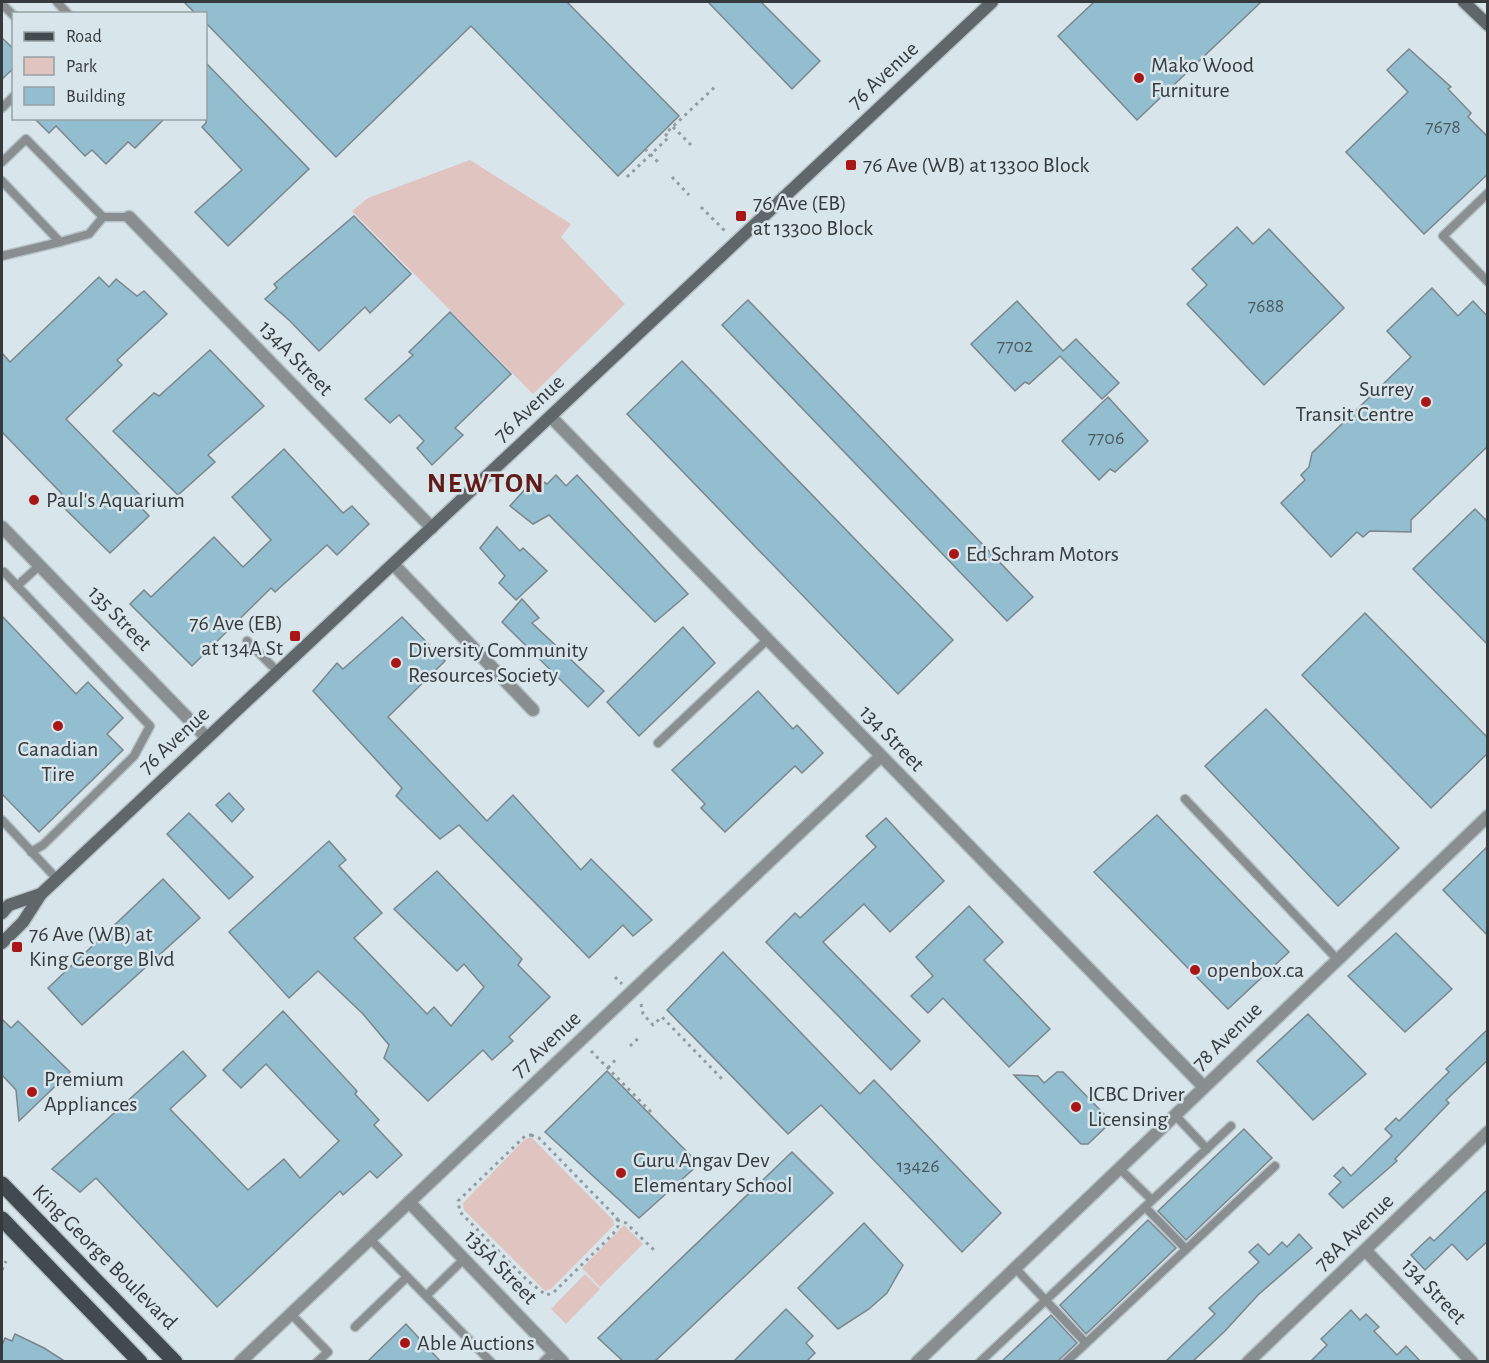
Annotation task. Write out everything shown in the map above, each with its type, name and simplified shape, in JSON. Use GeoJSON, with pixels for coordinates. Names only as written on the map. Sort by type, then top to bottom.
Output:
{"type":"FeatureCollection","features":[{"type":"Feature","properties":{"kind":"main road","name":"76 Avenue"},"geometry":{"type":"LineString","coordinates":[[2,943],[23,922],[41,894],[992,2]]}},
{"type":"Feature","properties":{"kind":"main road"},"geometry":{"type":"LineString","coordinates":[[1464,2],[1488,26]]}},
{"type":"Feature","properties":{"kind":"main road","name":"76 Avenue"},"geometry":{"type":"LineString","coordinates":[[2,913],[9,906],[41,894]]}},
{"type":"Feature","properties":{"kind":"main road","name":"King George Boulevard"},"geometry":{"type":"LineString","coordinates":[[2,1184],[176,1362]]}},
{"type":"Feature","properties":{"kind":"main road","name":"King George Boulevard"},"geometry":{"type":"LineString","coordinates":[[2,1219],[140,1362]]}},
{"type":"Feature","properties":{"kind":"street","name":"134A Street"},"geometry":{"type":"LineString","coordinates":[[129,217],[432,528]]}},
{"type":"Feature","properties":{"kind":"street","name":"134 Street"},"geometry":{"type":"LineString","coordinates":[[551,417],[1204,1088]]}},
{"type":"Feature","properties":{"kind":"street","name":"135 Street"},"geometry":{"type":"LineString","coordinates":[[2,527],[207,738]]}},
{"type":"Feature","properties":{"kind":"street"},"geometry":{"type":"LineString","coordinates":[[393,564],[533,710]]}},
{"type":"Feature","properties":{"kind":"street","name":"77 Avenue"},"geometry":{"type":"LineString","coordinates":[[240,1362],[880,757]]}},
{"type":"Feature","properties":{"kind":"street","name":"78 Avenue"},"geometry":{"type":"LineString","coordinates":[[917,1362],[1488,816]]}},
{"type":"Feature","properties":{"kind":"street","name":"78A Avenue"},"geometry":{"type":"LineString","coordinates":[[1248,1362],[1488,1132]]}},
{"type":"Feature","properties":{"kind":"street","name":"135A Street"},"geometry":{"type":"LineString","coordinates":[[409,1202],[564,1362]]}},
{"type":"Feature","properties":{"kind":"street","name":"134 Street"},"geometry":{"type":"LineString","coordinates":[[1365,1250],[1472,1362]]}},
{"type":"Feature","properties":{"kind":"lane"},"geometry":{"type":"LineString","coordinates":[[2,162],[26,139],[104,217],[129,217]]}},
{"type":"Feature","properties":{"kind":"lane"},"geometry":{"type":"LineString","coordinates":[[2,181],[60,242]]}},
{"type":"Feature","properties":{"kind":"lane"},"geometry":{"type":"LineString","coordinates":[[1488,193],[1443,236],[1488,282]]}},
{"type":"Feature","properties":{"kind":"lane"},"geometry":{"type":"LineString","coordinates":[[2,255],[89,234],[104,217]]}},
{"type":"Feature","properties":{"kind":"lane"},"geometry":{"type":"LineString","coordinates":[[18,586],[39,566]]}},
{"type":"Feature","properties":{"kind":"lane"},"geometry":{"type":"LineString","coordinates":[[4,572],[150,726],[134,756],[45,843],[31,852]]}},
{"type":"Feature","properties":{"kind":"lane"},"geometry":{"type":"LineString","coordinates":[[658,743],[767,640]]}},
{"type":"Feature","properties":{"kind":"lane"},"geometry":{"type":"LineString","coordinates":[[247,642],[278,672]]}},
{"type":"Feature","properties":{"kind":"lane"},"geometry":{"type":"LineString","coordinates":[[1185,799],[1337,959]]}},
{"type":"Feature","properties":{"kind":"lane"},"geometry":{"type":"LineString","coordinates":[[2,820],[57,879]]}},
{"type":"Feature","properties":{"kind":"lane"},"geometry":{"type":"LineString","coordinates":[[1174,1115],[1207,1149]]}},
{"type":"Feature","properties":{"kind":"lane"},"geometry":{"type":"LineString","coordinates":[[980,1362],[1231,1126]]}},
{"type":"Feature","properties":{"kind":"lane"},"geometry":{"type":"LineString","coordinates":[[1066,1362],[1275,1166]]}},
{"type":"Feature","properties":{"kind":"lane"},"geometry":{"type":"LineString","coordinates":[[1119,1168],[1152,1200]]}},
{"type":"Feature","properties":{"kind":"lane"},"geometry":{"type":"LineString","coordinates":[[1145,1207],[1186,1249]]}},
{"type":"Feature","properties":{"kind":"lane"},"geometry":{"type":"LineString","coordinates":[[370,1239],[491,1362]]}},
{"type":"Feature","properties":{"kind":"lane"},"geometry":{"type":"LineString","coordinates":[[426,1296],[464,1259]]}},
{"type":"Feature","properties":{"kind":"lane"},"geometry":{"type":"LineString","coordinates":[[1015,1268],[1086,1343]]}},
{"type":"Feature","properties":{"kind":"lane"},"geometry":{"type":"LineString","coordinates":[[355,1328],[407,1276]]}},
{"type":"Feature","properties":{"kind":"lane"},"geometry":{"type":"LineString","coordinates":[[291,1314],[328,1352],[317,1362]]}},
{"type":"Feature","properties":{"kind":"lane"},"geometry":{"type":"LineString","coordinates":[[543,1362],[554,1351]]}},
{"type":"Feature","properties":{"kind":"path"},"geometry":{"type":"LineString","coordinates":[[627,177],[669,137],[665,134],[717,85]]}},
{"type":"Feature","properties":{"kind":"path"},"geometry":{"type":"LineString","coordinates":[[673,127],[691,145]]}},
{"type":"Feature","properties":{"kind":"path"},"geometry":{"type":"LineString","coordinates":[[645,149],[660,164]]}},
{"type":"Feature","properties":{"kind":"path"},"geometry":{"type":"LineString","coordinates":[[672,177],[689,195]]}},
{"type":"Feature","properties":{"kind":"path"},"geometry":{"type":"LineString","coordinates":[[701,207],[725,231]]}},
{"type":"Feature","properties":{"kind":"path"},"geometry":{"type":"LineString","coordinates":[[615,977],[622,984]]}},
{"type":"Feature","properties":{"kind":"path"},"geometry":{"type":"LineString","coordinates":[[641,1004],[643,1014],[652,1026],[662,1017],[723,1080]]}},
{"type":"Feature","properties":{"kind":"path"},"geometry":{"type":"LineString","coordinates":[[630,1046],[640,1037]]}},
{"type":"Feature","properties":{"kind":"path"},"geometry":{"type":"LineString","coordinates":[[591,1051],[653,1114]]}},
{"type":"Feature","properties":{"kind":"path"},"geometry":{"type":"LineString","coordinates":[[608,1068],[617,1058]]}},
{"type":"Feature","properties":{"kind":"path"},"geometry":{"type":"LineString","coordinates":[[617,1220],[618,1226],[614,1234],[553,1293],[546,1295],[528,1281],[460,1212],[458,1201],[525,1136],[531,1135],[538,1138],[617,1220],[626,1223],[655,1251]]}},
{"type":"Feature","properties":{"kind":"path"},"geometry":{"type":"LineString","coordinates":[[2,1270],[6,1261]]}},
{"type":"Feature","properties":{"kind":"green space"},"geometry":{"type":"Polygon","coordinates":[[[470,160],[571,224],[561,237],[625,304],[533,394],[352,211],[368,198],[470,160]]]}},
{"type":"Feature","properties":{"kind":"green space"},"geometry":{"type":"Polygon","coordinates":[[[531,1137],[613,1220],[614,1225],[551,1289],[545,1291],[464,1210],[463,1203],[524,1140],[531,1137]]]}},
{"type":"Feature","properties":{"kind":"green space"},"geometry":{"type":"Polygon","coordinates":[[[624,1225],[643,1244],[600,1287],[582,1268],[624,1225]]]}},
{"type":"Feature","properties":{"kind":"green space"},"geometry":{"type":"Polygon","coordinates":[[[585,1274],[600,1289],[566,1324],[551,1309],[585,1274]]]}},
{"type":"Feature","properties":{"kind":"building"},"geometry":{"type":"Polygon","coordinates":[[[184,2],[567,2],[679,116],[618,176],[471,26],[336,157],[207,24],[207,12],[194,12],[184,2]]]}},
{"type":"Feature","properties":{"kind":"building"},"geometry":{"type":"Polygon","coordinates":[[[708,2],[761,2],[820,61],[792,89],[708,2]]]}},
{"type":"Feature","properties":{"kind":"building","name":"Mako Wood Furniture"},"geometry":{"type":"Polygon","coordinates":[[[1094,2],[1261,2],[1137,120],[1058,36],[1094,2]]]}},
{"type":"Feature","properties":{"kind":"building"},"geometry":{"type":"Polygon","coordinates":[[[2,38],[12,47],[12,70],[2,79],[2,38]]]}},
{"type":"Feature","properties":{"kind":"building"},"geometry":{"type":"Polygon","coordinates":[[[1409,49],[1451,87],[1448,89],[1471,113],[1468,117],[1488,137],[1488,174],[1424,234],[1346,152],[1408,92],[1387,70],[1409,49]]]}},
{"type":"Feature","properties":{"kind":"building"},"geometry":{"type":"Polygon","coordinates":[[[207,64],[309,169],[228,246],[195,212],[242,170],[202,127],[206,123],[207,64]]]}},
{"type":"Feature","properties":{"kind":"building"},"geometry":{"type":"Polygon","coordinates":[[[36,120],[163,120],[135,148],[128,142],[106,164],[92,150],[85,156],[56,126],[49,133],[36,120]]]}},
{"type":"Feature","properties":{"kind":"building"},"geometry":{"type":"Polygon","coordinates":[[[354,216],[411,274],[370,313],[365,307],[319,351],[265,299],[277,288],[274,284],[354,216]]]}},
{"type":"Feature","properties":{"kind":"building"},"geometry":{"type":"Polygon","coordinates":[[[1237,227],[1253,244],[1269,229],[1344,308],[1264,385],[1187,304],[1207,285],[1192,269],[1237,227]]]}},
{"type":"Feature","properties":{"kind":"building"},"geometry":{"type":"Polygon","coordinates":[[[99,277],[109,287],[116,279],[137,296],[144,291],[167,314],[117,360],[122,365],[66,419],[140,495],[135,501],[149,516],[110,553],[56,500],[62,494],[2,432],[2,353],[10,362],[99,277]]]}},
{"type":"Feature","properties":{"kind":"building","name":"Surrey Transit Centre"},"geometry":{"type":"Polygon","coordinates":[[[1432,288],[1458,316],[1473,301],[1488,317],[1488,446],[1411,520],[1411,532],[1370,531],[1363,537],[1357,532],[1331,557],[1281,503],[1305,480],[1301,475],[1309,467],[1312,453],[1411,357],[1387,331],[1432,288]]]}},
{"type":"Feature","properties":{"kind":"building"},"geometry":{"type":"Polygon","coordinates":[[[748,300],[1033,597],[1007,621],[722,325],[748,300]]]}},
{"type":"Feature","properties":{"kind":"building"},"geometry":{"type":"Polygon","coordinates":[[[1017,301],[1063,351],[1076,339],[1119,383],[1102,399],[1060,356],[1029,384],[1025,382],[1015,391],[971,344],[1017,301]]]}},
{"type":"Feature","properties":{"kind":"building"},"geometry":{"type":"Polygon","coordinates":[[[450,312],[511,374],[455,428],[463,435],[432,465],[417,448],[424,441],[399,415],[390,423],[365,399],[413,355],[409,352],[450,312]]]}},
{"type":"Feature","properties":{"kind":"building"},"geometry":{"type":"Polygon","coordinates":[[[210,350],[264,406],[208,455],[215,462],[178,495],[113,431],[154,393],[159,396],[210,350]]]}},
{"type":"Feature","properties":{"kind":"building"},"geometry":{"type":"Polygon","coordinates":[[[682,361],[953,640],[898,694],[627,414],[682,361]]]}},
{"type":"Feature","properties":{"kind":"building"},"geometry":{"type":"Polygon","coordinates":[[[1108,397],[1148,441],[1115,472],[1110,469],[1099,480],[1062,441],[1108,397]]]}},
{"type":"Feature","properties":{"kind":"building"},"geometry":{"type":"Polygon","coordinates":[[[284,449],[343,513],[352,506],[369,524],[337,555],[327,545],[275,592],[271,588],[192,666],[130,604],[144,590],[151,597],[214,537],[243,567],[271,540],[232,497],[284,449]]]}},
{"type":"Feature","properties":{"kind":"building"},"geometry":{"type":"Polygon","coordinates":[[[556,475],[566,486],[577,475],[688,594],[655,622],[549,515],[533,524],[510,506],[536,477],[547,484],[556,475]]]}},
{"type":"Feature","properties":{"kind":"building"},"geometry":{"type":"Polygon","coordinates":[[[1475,509],[1488,522],[1488,645],[1413,569],[1475,509]]]}},
{"type":"Feature","properties":{"kind":"building"},"geometry":{"type":"Polygon","coordinates":[[[497,527],[520,551],[523,548],[547,571],[516,600],[499,583],[505,576],[480,548],[497,527]]]}},
{"type":"Feature","properties":{"kind":"building"},"geometry":{"type":"Polygon","coordinates":[[[522,599],[539,618],[532,623],[604,691],[588,707],[502,622],[522,599]]]}},
{"type":"Feature","properties":{"kind":"building"},"geometry":{"type":"Polygon","coordinates":[[[1365,613],[1488,738],[1488,753],[1431,808],[1302,675],[1365,613]]]}},
{"type":"Feature","properties":{"kind":"building","name":"Canadian Tire"},"geometry":{"type":"Polygon","coordinates":[[[2,616],[76,694],[88,682],[123,718],[107,734],[123,750],[39,832],[2,794],[2,616]]]}},
{"type":"Feature","properties":{"kind":"building"},"geometry":{"type":"Polygon","coordinates":[[[402,617],[445,661],[388,717],[487,821],[513,795],[581,870],[591,859],[652,920],[633,936],[623,925],[589,958],[459,825],[440,839],[396,796],[402,788],[313,691],[337,663],[343,669],[402,617]]]}},
{"type":"Feature","properties":{"kind":"building"},"geometry":{"type":"Polygon","coordinates":[[[683,627],[715,663],[639,736],[607,702],[683,627]]]}},
{"type":"Feature","properties":{"kind":"building"},"geometry":{"type":"Polygon","coordinates":[[[758,691],[793,729],[797,725],[823,753],[802,773],[795,766],[725,832],[701,808],[705,804],[672,770],[758,691]]]}},
{"type":"Feature","properties":{"kind":"building"},"geometry":{"type":"Polygon","coordinates":[[[1266,709],[1399,848],[1338,906],[1205,766],[1266,709]]]}},
{"type":"Feature","properties":{"kind":"building"},"geometry":{"type":"Polygon","coordinates":[[[229,793],[244,809],[232,822],[216,805],[229,793]]]}},
{"type":"Feature","properties":{"kind":"building"},"geometry":{"type":"Polygon","coordinates":[[[189,813],[253,877],[229,899],[167,834],[189,813]]]}},
{"type":"Feature","properties":{"kind":"building"},"geometry":{"type":"Polygon","coordinates":[[[1157,815],[1289,952],[1228,1009],[1094,872],[1157,815]]]}},
{"type":"Feature","properties":{"kind":"building"},"geometry":{"type":"Polygon","coordinates":[[[886,818],[944,881],[890,932],[864,904],[823,942],[920,1041],[891,1070],[766,942],[795,913],[800,918],[876,847],[866,836],[886,818]]]}},
{"type":"Feature","properties":{"kind":"building"},"geometry":{"type":"Polygon","coordinates":[[[329,841],[346,860],[339,866],[382,913],[354,938],[427,1014],[434,1007],[451,1026],[484,987],[464,964],[457,971],[394,909],[437,871],[522,959],[518,965],[550,997],[509,1037],[513,1041],[492,1060],[483,1050],[428,1101],[384,1058],[389,1045],[363,1014],[318,971],[289,998],[229,932],[329,841]]]}},
{"type":"Feature","properties":{"kind":"building"},"geometry":{"type":"Polygon","coordinates":[[[1488,846],[1488,936],[1443,890],[1488,846]]]}},
{"type":"Feature","properties":{"kind":"building"},"geometry":{"type":"Polygon","coordinates":[[[163,879],[200,918],[82,1025],[48,988],[163,879]]]}},
{"type":"Feature","properties":{"kind":"building"},"geometry":{"type":"Polygon","coordinates":[[[969,906],[1003,942],[984,960],[1050,1029],[1009,1067],[943,998],[928,1013],[911,996],[933,976],[916,957],[969,906]]]}},
{"type":"Feature","properties":{"kind":"building"},"geometry":{"type":"Polygon","coordinates":[[[1396,933],[1452,989],[1405,1032],[1348,976],[1396,933]]]}},
{"type":"Feature","properties":{"kind":"building"},"geometry":{"type":"Polygon","coordinates":[[[723,952],[860,1094],[874,1080],[1001,1213],[962,1252],[821,1105],[788,1134],[667,1010],[723,952]]]}},
{"type":"Feature","properties":{"kind":"building"},"geometry":{"type":"Polygon","coordinates":[[[283,1011],[357,1091],[355,1094],[379,1120],[374,1125],[402,1155],[377,1178],[370,1171],[343,1195],[340,1191],[217,1307],[96,1178],[80,1192],[52,1169],[183,1051],[206,1076],[170,1109],[248,1190],[284,1159],[300,1178],[339,1141],[266,1064],[241,1088],[223,1070],[283,1011]]]}},
{"type":"Feature","properties":{"kind":"building"},"geometry":{"type":"Polygon","coordinates":[[[1308,1014],[1366,1074],[1313,1120],[1257,1061],[1308,1014]]]}},
{"type":"Feature","properties":{"kind":"building"},"geometry":{"type":"Polygon","coordinates":[[[2,1019],[11,1028],[18,1021],[70,1072],[19,1121],[16,1090],[2,1075],[2,1019]]]}},
{"type":"Feature","properties":{"kind":"building"},"geometry":{"type":"Polygon","coordinates":[[[1488,1029],[1488,1060],[1446,1100],[1449,1103],[1395,1159],[1397,1161],[1343,1208],[1329,1194],[1341,1182],[1334,1176],[1343,1167],[1351,1176],[1392,1136],[1385,1129],[1396,1118],[1399,1121],[1449,1072],[1446,1069],[1488,1029]]]}},
{"type":"Feature","properties":{"kind":"building"},"geometry":{"type":"Polygon","coordinates":[[[607,1071],[699,1164],[639,1218],[545,1132],[607,1071]]]}},
{"type":"Feature","properties":{"kind":"building"},"geometry":{"type":"Polygon","coordinates":[[[1057,1072],[1063,1072],[1107,1117],[1108,1125],[1088,1144],[1081,1144],[1014,1075],[1038,1076],[1044,1083],[1057,1072]]]}},
{"type":"Feature","properties":{"kind":"building"},"geometry":{"type":"Polygon","coordinates":[[[1244,1129],[1272,1158],[1186,1240],[1158,1211],[1244,1129]]]}},
{"type":"Feature","properties":{"kind":"building"},"geometry":{"type":"Polygon","coordinates":[[[792,1152],[833,1193],[654,1362],[624,1362],[598,1338],[792,1152]]]}},
{"type":"Feature","properties":{"kind":"building"},"geometry":{"type":"Polygon","coordinates":[[[1488,1189],[1488,1241],[1467,1260],[1452,1244],[1425,1270],[1411,1255],[1430,1237],[1434,1241],[1488,1189]]]}},
{"type":"Feature","properties":{"kind":"building"},"geometry":{"type":"Polygon","coordinates":[[[1148,1220],[1176,1248],[1086,1334],[1060,1305],[1148,1220]]]}},
{"type":"Feature","properties":{"kind":"building"},"geometry":{"type":"Polygon","coordinates":[[[864,1223],[903,1265],[887,1293],[869,1309],[838,1329],[798,1288],[864,1223]]]}},
{"type":"Feature","properties":{"kind":"building"},"geometry":{"type":"Polygon","coordinates":[[[1299,1234],[1312,1248],[1258,1295],[1192,1362],[1165,1362],[1215,1314],[1209,1308],[1259,1262],[1249,1252],[1258,1244],[1269,1255],[1282,1242],[1287,1247],[1299,1234]]]}},
{"type":"Feature","properties":{"kind":"building"},"geometry":{"type":"Polygon","coordinates":[[[786,1309],[813,1336],[806,1343],[815,1353],[806,1362],[733,1362],[786,1309]]]}},
{"type":"Feature","properties":{"kind":"building"},"geometry":{"type":"Polygon","coordinates":[[[1351,1310],[1360,1320],[1366,1314],[1379,1327],[1374,1331],[1397,1355],[1406,1346],[1421,1362],[1310,1362],[1327,1345],[1321,1339],[1351,1310]]]}},
{"type":"Feature","properties":{"kind":"building"},"geometry":{"type":"Polygon","coordinates":[[[1051,1315],[1077,1343],[1058,1362],[1001,1362],[1051,1315]]]}},
{"type":"Feature","properties":{"kind":"building","name":"Able Auctions"},"geometry":{"type":"Polygon","coordinates":[[[406,1324],[441,1362],[367,1362],[406,1324]]]}},
{"type":"Feature","properties":{"kind":"building"},"geometry":{"type":"Polygon","coordinates":[[[15,1334],[66,1362],[2,1362],[2,1345],[5,1338],[12,1341],[15,1334]]]}},
{"type":"Feature","properties":{"kind":"place","name":"Mako Wood Furniture"},"geometry":{"type":"Point","coordinates":[1139,78]}},
{"type":"Feature","properties":{"kind":"place","name":"76 Ave (WB) at 13300 Block"},"geometry":{"type":"Point","coordinates":[851,165]}},
{"type":"Feature","properties":{"kind":"place","name":"76 Ave (EB) at 13300 Block"},"geometry":{"type":"Point","coordinates":[741,216]}},
{"type":"Feature","properties":{"kind":"place","name":"Surrey Transit Centre"},"geometry":{"type":"Point","coordinates":[1426,402]}},
{"type":"Feature","properties":{"kind":"place","name":"Paul's Aquarium"},"geometry":{"type":"Point","coordinates":[34,500]}},
{"type":"Feature","properties":{"kind":"place","name":"Ed Schram Motors"},"geometry":{"type":"Point","coordinates":[954,554]}},
{"type":"Feature","properties":{"kind":"place","name":"76 Ave (EB) at 134A St"},"geometry":{"type":"Point","coordinates":[295,636]}},
{"type":"Feature","properties":{"kind":"place","name":"Diversity Community Resources Society"},"geometry":{"type":"Point","coordinates":[396,663]}},
{"type":"Feature","properties":{"kind":"place","name":"Canadian Tire"},"geometry":{"type":"Point","coordinates":[58,726]}},
{"type":"Feature","properties":{"kind":"place","name":"76 Ave (WB) at King George Blvd"},"geometry":{"type":"Point","coordinates":[17,947]}},
{"type":"Feature","properties":{"kind":"place","name":"openbox.ca"},"geometry":{"type":"Point","coordinates":[1195,970]}},
{"type":"Feature","properties":{"kind":"place","name":"Premium Appliances"},"geometry":{"type":"Point","coordinates":[32,1092]}},
{"type":"Feature","properties":{"kind":"place","name":"ICBC Driver Licensing"},"geometry":{"type":"Point","coordinates":[1076,1107]}},
{"type":"Feature","properties":{"kind":"place","name":"Guru Angav Dev Elementary School"},"geometry":{"type":"Point","coordinates":[621,1173]}},
{"type":"Feature","properties":{"kind":"place","name":"Able Auctions"},"geometry":{"type":"Point","coordinates":[405,1343]}},
{"type":"Feature","properties":{"kind":"district","name":"NEWTON"},"geometry":{"type":"Point","coordinates":[486,484]}}]}
